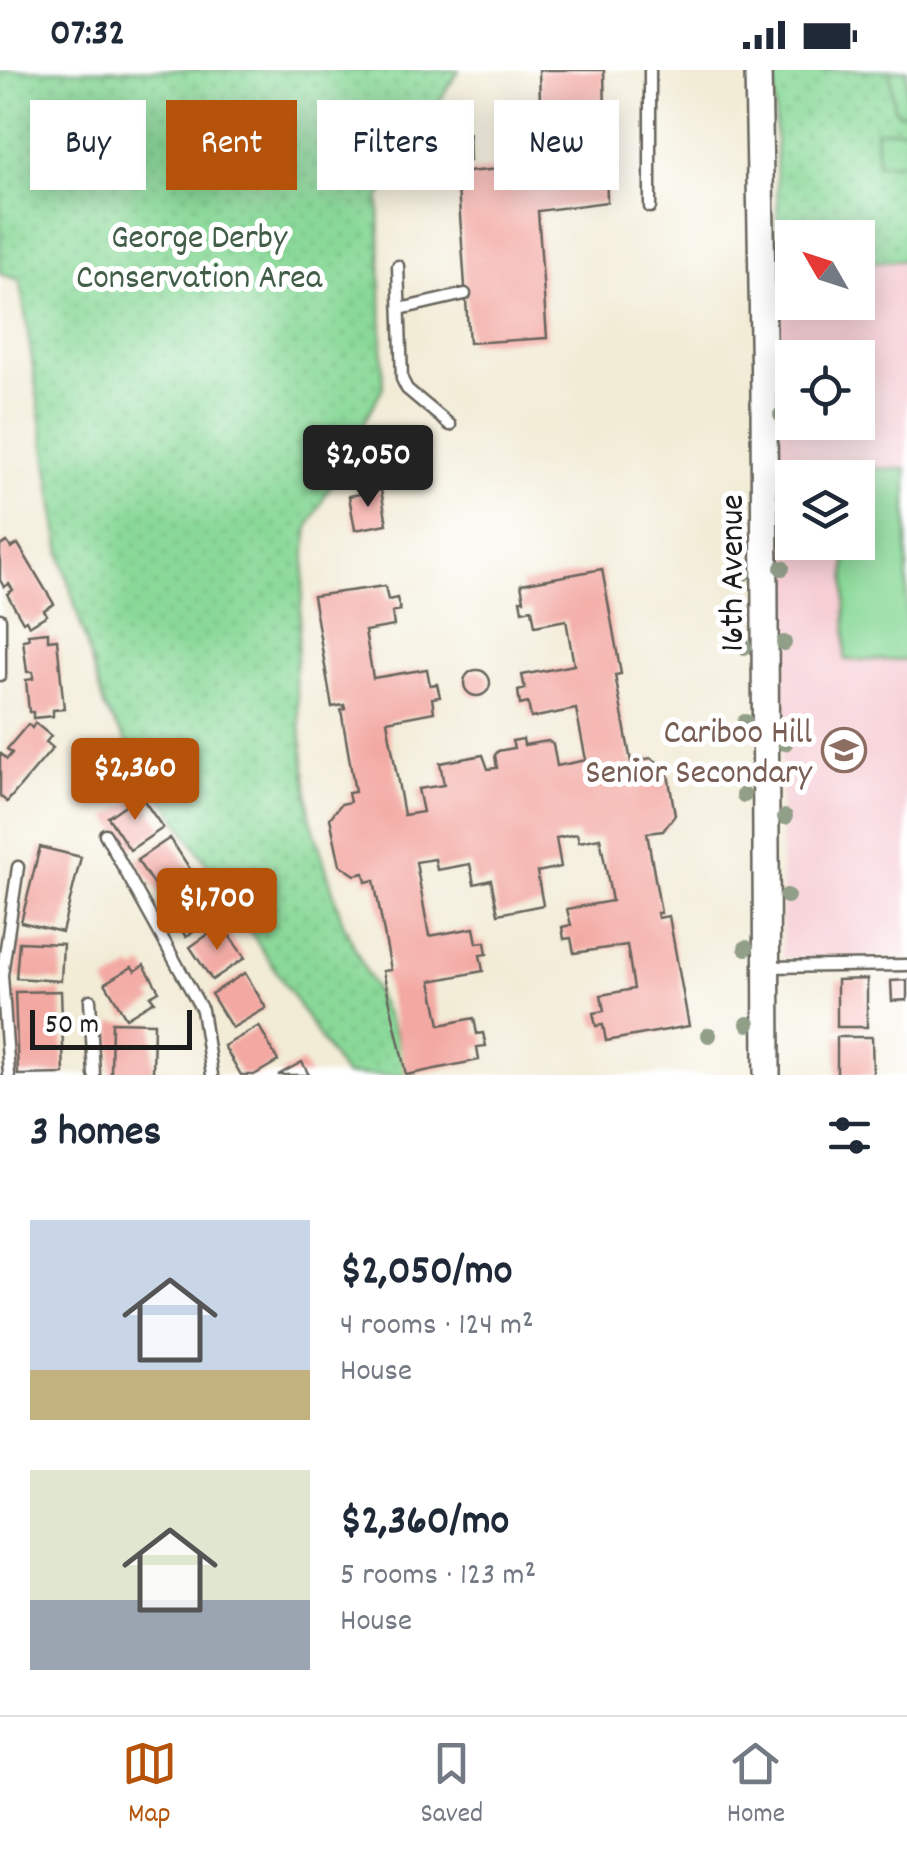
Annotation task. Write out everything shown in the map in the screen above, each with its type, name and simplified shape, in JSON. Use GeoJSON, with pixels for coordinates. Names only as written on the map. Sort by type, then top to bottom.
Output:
{"type":"FeatureCollection","features":[{"type":"Feature","properties":{"kind":"street","name":"16th Avenue"},"geometry":{"type":"LineString","coordinates":[[758,70],[764,392],[767,1075]]}},
{"type":"Feature","properties":{"kind":"lane"},"geometry":{"type":"LineString","coordinates":[[650,70],[650,207]]}},
{"type":"Feature","properties":{"kind":"lane"},"geometry":{"type":"LineString","coordinates":[[398,266],[402,379],[408,389],[450,425]]}},
{"type":"Feature","properties":{"kind":"lane"},"geometry":{"type":"LineString","coordinates":[[400,309],[464,294]]}},
{"type":"Feature","properties":{"kind":"lane"},"geometry":{"type":"LineString","coordinates":[[0,619],[0,675]]}},
{"type":"Feature","properties":{"kind":"lane"},"geometry":{"type":"LineString","coordinates":[[105,834],[202,1010],[212,1075]]}},
{"type":"Feature","properties":{"kind":"lane"},"geometry":{"type":"LineString","coordinates":[[9,1075],[2,975],[18,868]]}},
{"type":"Feature","properties":{"kind":"lane"},"geometry":{"type":"LineString","coordinates":[[768,967],[907,965]]}},
{"type":"Feature","properties":{"kind":"lane"},"geometry":{"type":"LineString","coordinates":[[90,1000],[94,1075]]}},
{"type":"Feature","properties":{"kind":"shaded area","name":"Cariboo Hill Senior Secondary"},"geometry":{"type":"Polygon","coordinates":[[[907,260],[907,957],[782,958],[779,560],[875,560],[875,460],[778,460],[778,440],[875,440],[875,340],[777,337],[778,320],[875,320],[875,262],[907,260]]]}},
{"type":"Feature","properties":{"kind":"green space","name":"George Derby Conservation Area"},"geometry":{"type":"Polygon","coordinates":[[[0,70],[459,70],[440,100],[317,100],[317,190],[385,190],[379,199],[383,387],[308,528],[295,678],[310,816],[343,923],[415,1075],[344,1075],[105,709],[62,560],[20,280],[0,274],[0,70]]]}},
{"type":"Feature","properties":{"kind":"green space"},"geometry":{"type":"Polygon","coordinates":[[[774,70],[907,70],[907,260],[875,262],[875,220],[778,220],[774,70]]]}},
{"type":"Feature","properties":{"kind":"green space"},"geometry":{"type":"Polygon","coordinates":[[[890,70],[907,70],[907,113],[894,108],[890,70]]]}},
{"type":"Feature","properties":{"kind":"green space"},"geometry":{"type":"Polygon","coordinates":[[[907,129],[907,162],[878,164],[875,131],[907,129]]]}},
{"type":"Feature","properties":{"kind":"green space"},"geometry":{"type":"Polygon","coordinates":[[[875,468],[907,469],[907,660],[845,660],[846,560],[875,560],[875,468]]]}},
{"type":"Feature","properties":{"kind":"building"},"geometry":{"type":"Polygon","coordinates":[[[539,70],[604,70],[605,100],[540,100],[539,70]]]}},
{"type":"Feature","properties":{"kind":"building"},"geometry":{"type":"Polygon","coordinates":[[[494,170],[494,190],[607,190],[607,202],[538,211],[547,338],[469,343],[458,190],[474,190],[474,171],[494,170]]]}},
{"type":"Feature","properties":{"kind":"building"},"geometry":{"type":"Polygon","coordinates":[[[381,490],[387,524],[355,530],[349,496],[381,490]]]}},
{"type":"Feature","properties":{"kind":"building"},"geometry":{"type":"Polygon","coordinates":[[[7,542],[11,548],[18,544],[54,604],[44,610],[47,615],[29,626],[7,594],[13,590],[9,584],[4,587],[0,580],[0,546],[7,542]]]}},
{"type":"Feature","properties":{"kind":"building"},"geometry":{"type":"Polygon","coordinates":[[[602,569],[621,674],[615,675],[631,762],[651,758],[667,768],[675,815],[663,831],[647,833],[661,913],[657,913],[658,918],[669,916],[689,1026],[606,1041],[603,1025],[596,1026],[593,1013],[604,1011],[601,995],[634,989],[627,945],[574,953],[571,938],[564,939],[562,927],[571,925],[567,909],[612,901],[600,838],[579,842],[577,834],[556,838],[561,867],[537,872],[543,905],[498,914],[491,880],[474,884],[470,864],[437,870],[435,859],[416,862],[429,936],[474,928],[477,943],[485,942],[487,954],[480,955],[483,971],[431,981],[440,1025],[474,1018],[477,1034],[483,1033],[486,1046],[477,1047],[479,1060],[406,1075],[383,971],[391,970],[374,880],[366,882],[364,873],[355,875],[340,865],[330,818],[341,804],[350,802],[348,793],[355,792],[341,710],[345,709],[344,705],[332,707],[313,596],[385,586],[388,600],[397,598],[400,610],[392,612],[394,626],[365,631],[373,678],[427,669],[430,685],[437,684],[440,697],[432,698],[434,712],[387,721],[404,815],[423,812],[418,789],[444,785],[440,763],[483,755],[488,769],[497,768],[495,755],[514,748],[512,741],[523,739],[524,745],[548,741],[553,744],[557,766],[586,760],[576,709],[531,718],[528,703],[520,705],[518,691],[525,689],[522,675],[574,665],[566,620],[535,626],[532,609],[522,611],[521,584],[602,569]]]}},
{"type":"Feature","properties":{"kind":"building"},"geometry":{"type":"Polygon","coordinates":[[[48,632],[48,640],[57,639],[64,709],[53,710],[53,716],[33,718],[26,680],[33,679],[33,672],[27,672],[23,640],[29,639],[28,634],[48,632]]]}},
{"type":"Feature","properties":{"kind":"building"},"geometry":{"type":"Polygon","coordinates":[[[477,670],[486,674],[490,683],[486,692],[477,696],[468,692],[464,683],[468,674],[477,670]]]}},
{"type":"Feature","properties":{"kind":"building"},"geometry":{"type":"Polygon","coordinates":[[[35,723],[51,736],[46,742],[53,748],[7,802],[0,796],[0,753],[7,759],[12,753],[7,749],[28,724],[32,728],[35,723]]]}},
{"type":"Feature","properties":{"kind":"building"},"geometry":{"type":"Polygon","coordinates":[[[140,795],[163,828],[130,850],[108,817],[140,795]]]}},
{"type":"Feature","properties":{"kind":"building"},"geometry":{"type":"Polygon","coordinates":[[[170,838],[192,872],[159,893],[137,860],[170,838]]]}},
{"type":"Feature","properties":{"kind":"building"},"geometry":{"type":"Polygon","coordinates":[[[40,847],[81,857],[62,932],[21,922],[40,847]]]}},
{"type":"Feature","properties":{"kind":"building"},"geometry":{"type":"Polygon","coordinates":[[[197,882],[219,915],[186,937],[164,904],[197,882]]]}},
{"type":"Feature","properties":{"kind":"building"},"geometry":{"type":"Polygon","coordinates":[[[222,925],[245,958],[212,980],[190,947],[222,925]]]}},
{"type":"Feature","properties":{"kind":"building"},"geometry":{"type":"Polygon","coordinates":[[[19,942],[63,944],[61,981],[16,978],[19,942]]]}},
{"type":"Feature","properties":{"kind":"building"},"geometry":{"type":"Polygon","coordinates":[[[144,965],[159,991],[150,996],[154,1001],[126,1018],[105,983],[132,967],[135,971],[144,965]]]}},
{"type":"Feature","properties":{"kind":"building"},"geometry":{"type":"Polygon","coordinates":[[[245,973],[266,1008],[232,1028],[211,994],[245,973]]]}},
{"type":"Feature","properties":{"kind":"building"},"geometry":{"type":"Polygon","coordinates":[[[867,979],[867,1027],[837,1027],[837,980],[867,979]]]}},
{"type":"Feature","properties":{"kind":"building"},"geometry":{"type":"Polygon","coordinates":[[[907,980],[907,1000],[892,1001],[891,981],[907,980]]]}},
{"type":"Feature","properties":{"kind":"building"},"geometry":{"type":"Polygon","coordinates":[[[61,991],[64,1074],[18,1075],[15,992],[61,991]]]}},
{"type":"Feature","properties":{"kind":"building"},"geometry":{"type":"Polygon","coordinates":[[[112,1022],[154,1023],[153,1075],[111,1075],[112,1022]]]}},
{"type":"Feature","properties":{"kind":"building"},"geometry":{"type":"Polygon","coordinates":[[[259,1026],[278,1061],[254,1075],[241,1075],[224,1046],[259,1026]]]}},
{"type":"Feature","properties":{"kind":"building"},"geometry":{"type":"Polygon","coordinates":[[[837,1037],[872,1037],[873,1075],[837,1075],[837,1037]]]}},
{"type":"Feature","properties":{"kind":"building"},"geometry":{"type":"Polygon","coordinates":[[[302,1062],[309,1075],[278,1075],[302,1062]]]}},
{"type":"Feature","properties":{"kind":"place","name":"Cariboo Hill Senior Secondary"},"geometry":{"type":"Point","coordinates":[844,750]}}]}
